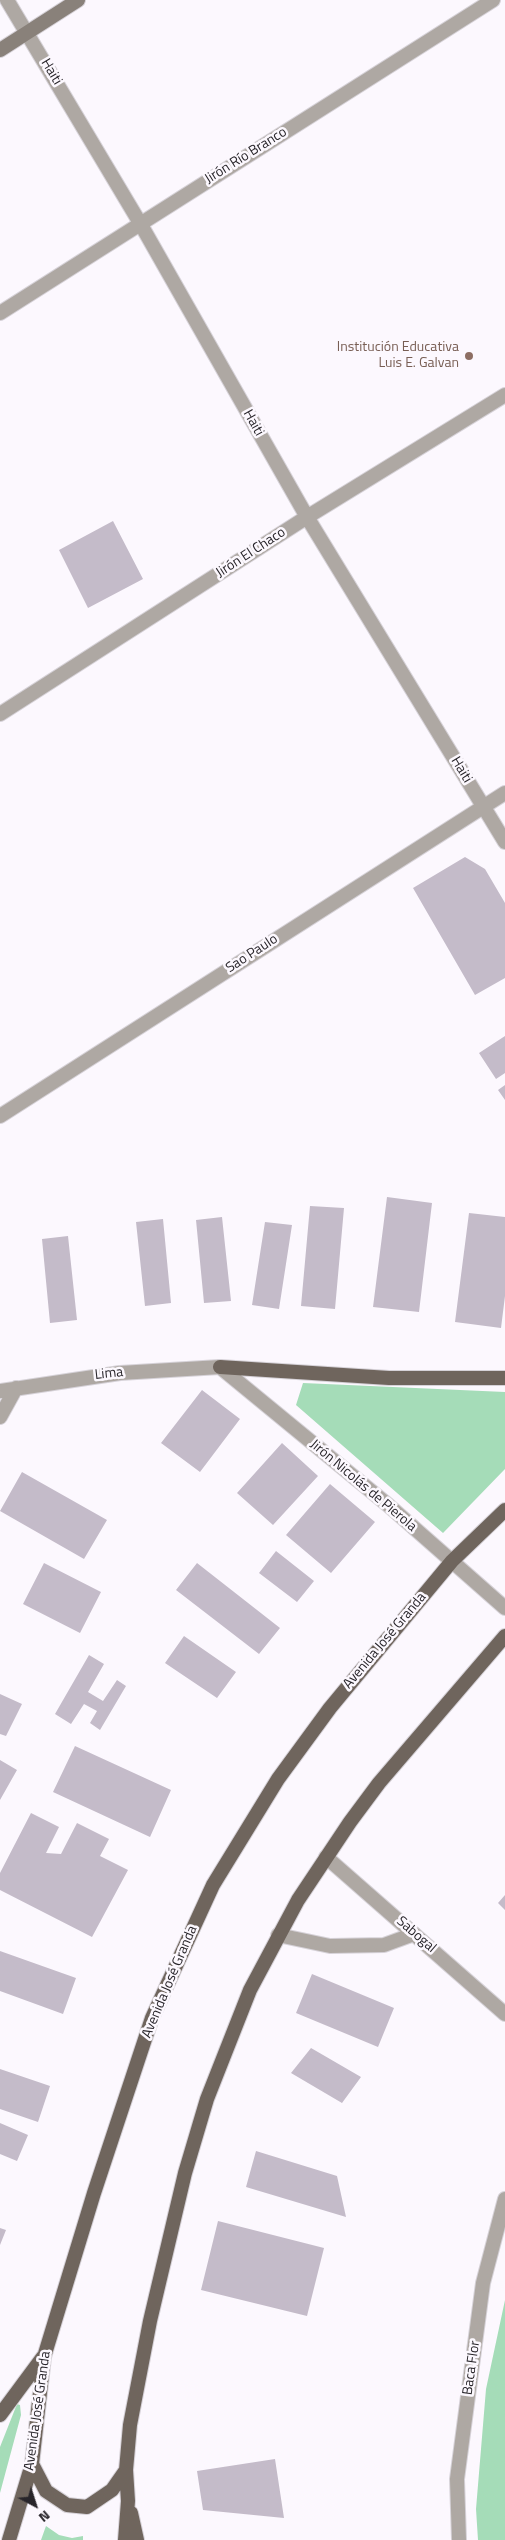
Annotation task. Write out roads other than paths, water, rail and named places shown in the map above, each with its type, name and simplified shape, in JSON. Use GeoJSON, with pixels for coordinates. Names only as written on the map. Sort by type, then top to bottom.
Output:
{"type":"FeatureCollection","features":[{"type":"Feature","properties":{"kind":"main road"},"geometry":{"type":"LineString","coordinates":[[0,50],[78,0]]}},
{"type":"Feature","properties":{"kind":"main road"},"geometry":{"type":"LineString","coordinates":[[220,1367],[389,1378],[505,1378]]}},
{"type":"Feature","properties":{"kind":"main road","name":"Avenida José Granda"},"geometry":{"type":"LineString","coordinates":[[9,2540],[32,2464],[44,2357],[94,2192],[138,2059],[177,1962],[214,1885],[251,1822],[299,1748],[372,1656],[452,1561],[505,1510]]}},
{"type":"Feature","properties":{"kind":"main road"},"geometry":{"type":"LineString","coordinates":[[125,2540],[128,2500],[126,2470],[130,2425],[150,2321],[185,2173],[207,2099],[231,2035],[250,1990],[278,1935],[326,1857],[379,1783],[505,1636]]}},
{"type":"Feature","properties":{"kind":"main road"},"geometry":{"type":"LineString","coordinates":[[0,2415],[44,2357]]}},
{"type":"Feature","properties":{"kind":"main road"},"geometry":{"type":"LineString","coordinates":[[32,2464],[46,2491],[67,2505],[87,2507],[112,2490],[126,2470]]}},
{"type":"Feature","properties":{"kind":"main road"},"geometry":{"type":"LineString","coordinates":[[128,2500],[137,2540]]}},
{"type":"Feature","properties":{"kind":"street","name":"Haiti"},"geometry":{"type":"LineString","coordinates":[[7,0],[140,223],[307,517],[505,842]]}},
{"type":"Feature","properties":{"kind":"street","name":"Jirón Río Branco"},"geometry":{"type":"LineString","coordinates":[[0,313],[493,0]]}},
{"type":"Feature","properties":{"kind":"street","name":"Jirón El Chaco"},"geometry":{"type":"LineString","coordinates":[[0,714],[307,517],[505,395]]}},
{"type":"Feature","properties":{"kind":"street","name":"Sao Paulo"},"geometry":{"type":"LineString","coordinates":[[0,1116],[505,793]]}},
{"type":"Feature","properties":{"kind":"street","name":"Lima"},"geometry":{"type":"LineString","coordinates":[[0,1391],[120,1373],[220,1367]]}},
{"type":"Feature","properties":{"kind":"street","name":"Jirón Nicolás de Pierola"},"geometry":{"type":"LineString","coordinates":[[220,1367],[452,1561],[505,1608]]}},
{"type":"Feature","properties":{"kind":"street"},"geometry":{"type":"LineString","coordinates":[[0,1417],[16,1388]]}},
{"type":"Feature","properties":{"kind":"street","name":"Sabogal"},"geometry":{"type":"LineString","coordinates":[[326,1857],[505,2014]]}},
{"type":"Feature","properties":{"kind":"street"},"geometry":{"type":"LineString","coordinates":[[278,1935],[339,1946],[384,1945],[414,1934]]}},
{"type":"Feature","properties":{"kind":"street","name":"Baca Flor"},"geometry":{"type":"LineString","coordinates":[[459,2540],[456,2479],[483,2283],[505,2199]]}},
{"type":"Feature","properties":{"kind":"place","name":"Institución Educativa Luis E. Galvan"},"geometry":{"type":"Point","coordinates":[469,356]}}]}
